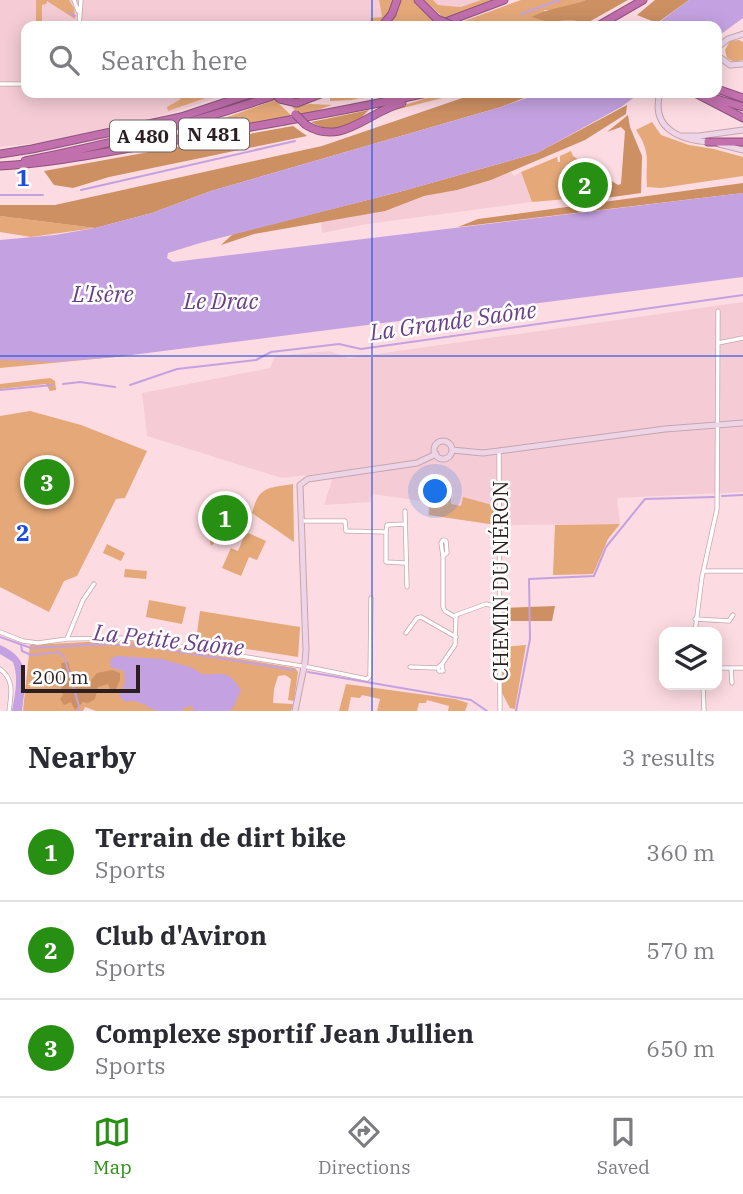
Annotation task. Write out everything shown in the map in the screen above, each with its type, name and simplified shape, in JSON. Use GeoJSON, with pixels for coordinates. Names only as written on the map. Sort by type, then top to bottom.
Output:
{"type":"FeatureCollection","features":[{"type":"Feature","properties":{"kind":"highway"},"geometry":{"type":"LineString","coordinates":[[386,21],[397,0]]}},
{"type":"Feature","properties":{"kind":"highway"},"geometry":{"type":"LineString","coordinates":[[418,0],[435,21]]}},
{"type":"Feature","properties":{"kind":"highway"},"geometry":{"type":"LineString","coordinates":[[439,21],[504,0]]}},
{"type":"Feature","properties":{"kind":"highway"},"geometry":{"type":"LineString","coordinates":[[607,21],[643,0]]}},
{"type":"Feature","properties":{"kind":"highway"},"geometry":{"type":"LineString","coordinates":[[722,91],[743,98]]}},
{"type":"Feature","properties":{"kind":"highway"},"geometry":{"type":"LineString","coordinates":[[0,154],[181,117],[238,98]]}},
{"type":"Feature","properties":{"kind":"highway","name":"A 480"},"geometry":{"type":"LineString","coordinates":[[0,166],[131,139],[269,98]]}},
{"type":"Feature","properties":{"kind":"highway"},"geometry":{"type":"LineString","coordinates":[[282,98],[306,125],[322,132],[340,132],[389,106],[416,98]]}},
{"type":"Feature","properties":{"kind":"highway"},"geometry":{"type":"LineString","coordinates":[[286,98],[298,103],[310,98]]}},
{"type":"Feature","properties":{"kind":"highway","name":"N 481"},"geometry":{"type":"LineString","coordinates":[[0,166],[32,164],[202,136],[404,98]]}},
{"type":"Feature","properties":{"kind":"highway"},"geometry":{"type":"LineString","coordinates":[[705,98],[743,118]]}},
{"type":"Feature","properties":{"kind":"highway"},"geometry":{"type":"LineString","coordinates":[[713,98],[743,107]]}},
{"type":"Feature","properties":{"kind":"highway"},"geometry":{"type":"LineString","coordinates":[[708,142],[743,142]]}},
{"type":"Feature","properties":{"kind":"street"},"geometry":{"type":"LineString","coordinates":[[74,0],[79,13]]}},
{"type":"Feature","properties":{"kind":"street"},"geometry":{"type":"LineString","coordinates":[[79,21],[81,0]]}},
{"type":"Feature","properties":{"kind":"street"},"geometry":{"type":"LineString","coordinates":[[722,45],[728,39],[743,36]]}},
{"type":"Feature","properties":{"kind":"street"},"geometry":{"type":"LineString","coordinates":[[722,59],[730,65],[743,64]]}},
{"type":"Feature","properties":{"kind":"street"},"geometry":{"type":"LineString","coordinates":[[0,84],[21,84]]}},
{"type":"Feature","properties":{"kind":"street"},"geometry":{"type":"LineString","coordinates":[[659,98],[662,119],[676,134],[687,140],[743,150]]}},
{"type":"Feature","properties":{"kind":"street"},"geometry":{"type":"LineString","coordinates":[[676,134],[699,136],[743,130]]}},
{"type":"Feature","properties":{"kind":"street"},"geometry":{"type":"LineString","coordinates":[[695,627],[717,509],[718,311]]}},
{"type":"Feature","properties":{"kind":"street"},"geometry":{"type":"LineString","coordinates":[[718,343],[743,338]]}},
{"type":"Feature","properties":{"kind":"street"},"geometry":{"type":"LineString","coordinates":[[452,450],[474,453],[743,423]]}},
{"type":"Feature","properties":{"kind":"street"},"geometry":{"type":"LineString","coordinates":[[436,454],[435,447],[440,441],[448,442],[452,450]]}},
{"type":"Feature","properties":{"kind":"street"},"geometry":{"type":"LineString","coordinates":[[436,454],[444,458],[452,450]]}},
{"type":"Feature","properties":{"kind":"street","name":"CHEMIN DU NÉRON"},"geometry":{"type":"LineString","coordinates":[[499,450],[500,711]]}},
{"type":"Feature","properties":{"kind":"street"},"geometry":{"type":"LineString","coordinates":[[295,711],[306,650],[300,521],[300,490],[303,481],[417,463],[436,454]]}},
{"type":"Feature","properties":{"kind":"street"},"geometry":{"type":"LineString","coordinates":[[405,511],[407,587]]}},
{"type":"Feature","properties":{"kind":"street"},"geometry":{"type":"LineString","coordinates":[[300,521],[345,521],[346,531],[386,532]]}},
{"type":"Feature","properties":{"kind":"street"},"geometry":{"type":"LineString","coordinates":[[405,524],[387,524],[386,562],[406,563]]}},
{"type":"Feature","properties":{"kind":"street"},"geometry":{"type":"LineString","coordinates":[[443,556],[443,607],[455,617]]}},
{"type":"Feature","properties":{"kind":"street"},"geometry":{"type":"LineString","coordinates":[[704,571],[743,571]]}},
{"type":"Feature","properties":{"kind":"street"},"geometry":{"type":"LineString","coordinates":[[67,639],[87,592],[94,584]]}},
{"type":"Feature","properties":{"kind":"street"},"geometry":{"type":"LineString","coordinates":[[0,632],[30,642],[129,638],[367,679],[370,676],[371,598]]}},
{"type":"Feature","properties":{"kind":"street"},"geometry":{"type":"LineString","coordinates":[[455,617],[486,604],[499,607]]}},
{"type":"Feature","properties":{"kind":"street"},"geometry":{"type":"LineString","coordinates":[[695,619],[729,621],[733,615]]}},
{"type":"Feature","properties":{"kind":"street"},"geometry":{"type":"LineString","coordinates":[[406,634],[417,618],[421,617],[456,637]]}},
{"type":"Feature","properties":{"kind":"street"},"geometry":{"type":"LineString","coordinates":[[410,667],[440,666],[455,645],[455,617]]}},
{"type":"Feature","properties":{"kind":"street"},"geometry":{"type":"LineString","coordinates":[[71,628],[74,636],[82,638]]}},
{"type":"Feature","properties":{"kind":"street"},"geometry":{"type":"LineString","coordinates":[[722,668],[743,668]]}},
{"type":"Feature","properties":{"kind":"street"},"geometry":{"type":"LineString","coordinates":[[731,668],[732,683]]}},
{"type":"Feature","properties":{"kind":"street"},"geometry":{"type":"LineString","coordinates":[[0,669],[11,685],[9,711]]}},
{"type":"Feature","properties":{"kind":"street"},"geometry":{"type":"LineString","coordinates":[[703,690],[704,711]]}},
{"type":"Feature","properties":{"kind":"shaded area"},"geometry":{"type":"Polygon","coordinates":[[[0,0],[379,0],[382,18],[379,21],[21,21],[21,98],[215,98],[94,134],[0,147],[0,0]]]}},
{"type":"Feature","properties":{"kind":"shaded area"},"geometry":{"type":"Polygon","coordinates":[[[36,0],[69,0],[74,8],[75,19],[47,1],[42,5],[42,21],[36,21],[36,0]]]}},
{"type":"Feature","properties":{"kind":"shaded area"},"geometry":{"type":"Polygon","coordinates":[[[379,0],[394,0],[389,16],[384,21],[370,21],[371,18],[382,17],[379,0]]]}},
{"type":"Feature","properties":{"kind":"shaded area"},"geometry":{"type":"Polygon","coordinates":[[[400,0],[417,0],[438,21],[391,21],[400,0]]]}},
{"type":"Feature","properties":{"kind":"shaded area"},"geometry":{"type":"Polygon","coordinates":[[[424,0],[433,0],[438,5],[461,7],[481,0],[496,0],[445,19],[424,0]]]}},
{"type":"Feature","properties":{"kind":"shaded area"},"geometry":{"type":"Polygon","coordinates":[[[433,0],[481,0],[461,7],[438,5],[433,0]]]}},
{"type":"Feature","properties":{"kind":"shaded area"},"geometry":{"type":"Polygon","coordinates":[[[521,0],[586,0],[556,10],[544,10],[548,21],[464,21],[521,0]]]}},
{"type":"Feature","properties":{"kind":"shaded area"},"geometry":{"type":"Polygon","coordinates":[[[586,0],[628,0],[591,21],[545,21],[532,17],[586,0]]]}},
{"type":"Feature","properties":{"kind":"shaded area"},"geometry":{"type":"Polygon","coordinates":[[[655,0],[689,0],[660,21],[637,15],[655,0]]]}},
{"type":"Feature","properties":{"kind":"shaded area"},"geometry":{"type":"Polygon","coordinates":[[[730,41],[743,42],[743,60],[734,62],[727,58],[725,50],[730,41]]]}},
{"type":"Feature","properties":{"kind":"shaded area"},"geometry":{"type":"Polygon","coordinates":[[[179,98],[206,98],[168,111],[167,107],[181,99],[179,98]]]}},
{"type":"Feature","properties":{"kind":"shaded area"},"geometry":{"type":"Polygon","coordinates":[[[330,98],[360,98],[351,100],[330,101],[330,98]]]}},
{"type":"Feature","properties":{"kind":"shaded area"},"geometry":{"type":"Polygon","coordinates":[[[427,98],[442,98],[395,110],[427,98]]]}},
{"type":"Feature","properties":{"kind":"shaded area"},"geometry":{"type":"Polygon","coordinates":[[[462,98],[524,98],[211,191],[152,213],[95,228],[0,216],[0,205],[55,205],[322,146],[462,98]]]}},
{"type":"Feature","properties":{"kind":"shaded area"},"geometry":{"type":"Polygon","coordinates":[[[275,100],[293,117],[129,145],[189,131],[275,100]]]}},
{"type":"Feature","properties":{"kind":"shaded area"},"geometry":{"type":"Polygon","coordinates":[[[332,105],[301,116],[292,107],[332,105]]]}},
{"type":"Feature","properties":{"kind":"shaded area"},"geometry":{"type":"Polygon","coordinates":[[[627,105],[626,114],[585,140],[491,180],[424,196],[385,211],[254,234],[221,245],[233,234],[399,192],[537,153],[627,105]]]}},
{"type":"Feature","properties":{"kind":"shaded area"},"geometry":{"type":"Polygon","coordinates":[[[369,110],[349,126],[342,128],[328,129],[311,122],[369,110]]]}},
{"type":"Feature","properties":{"kind":"shaded area"},"geometry":{"type":"Polygon","coordinates":[[[628,115],[642,156],[641,193],[584,201],[576,197],[577,192],[594,192],[601,174],[618,185],[621,184],[625,131],[621,127],[607,132],[628,115]]]}},
{"type":"Feature","properties":{"kind":"shaded area"},"geometry":{"type":"Polygon","coordinates":[[[652,122],[661,135],[689,145],[743,157],[743,176],[661,188],[647,187],[646,152],[636,130],[652,122]]]}},
{"type":"Feature","properties":{"kind":"shaded area"},"geometry":{"type":"Polygon","coordinates":[[[293,126],[307,136],[109,177],[73,188],[54,185],[44,171],[293,126]]]}},
{"type":"Feature","properties":{"kind":"shaded area"},"geometry":{"type":"Polygon","coordinates":[[[571,151],[573,156],[601,174],[602,196],[532,202],[521,172],[557,157],[560,162],[560,156],[571,151]]]}},
{"type":"Feature","properties":{"kind":"shaded area"},"geometry":{"type":"Polygon","coordinates":[[[511,172],[514,176],[521,172],[532,202],[367,224],[322,233],[321,222],[491,180],[511,172]]]}},
{"type":"Feature","properties":{"kind":"shaded area"},"geometry":{"type":"Polygon","coordinates":[[[743,183],[743,193],[458,227],[478,219],[743,183]]]}},
{"type":"Feature","properties":{"kind":"shaded area"},"geometry":{"type":"Polygon","coordinates":[[[0,216],[95,228],[31,237],[0,232],[0,216]]]}},
{"type":"Feature","properties":{"kind":"shaded area"},"geometry":{"type":"Polygon","coordinates":[[[743,302],[743,492],[617,498],[620,524],[498,525],[427,515],[429,502],[372,494],[371,502],[324,505],[333,477],[331,472],[282,478],[147,436],[142,393],[270,368],[275,356],[329,351],[349,358],[743,302]]]}},
{"type":"Feature","properties":{"kind":"shaded area"},"geometry":{"type":"Polygon","coordinates":[[[0,355],[126,356],[0,368],[0,355]]]}},
{"type":"Feature","properties":{"kind":"shaded area"},"geometry":{"type":"Polygon","coordinates":[[[50,378],[55,381],[56,390],[50,391],[46,384],[0,389],[0,384],[50,378]]]}},
{"type":"Feature","properties":{"kind":"shaded area"},"geometry":{"type":"Polygon","coordinates":[[[30,411],[81,425],[147,451],[125,498],[116,499],[77,576],[64,581],[49,612],[0,587],[0,416],[30,411]]]}},
{"type":"Feature","properties":{"kind":"shaded area"},"geometry":{"type":"Polygon","coordinates":[[[293,484],[294,542],[252,513],[261,493],[277,486],[293,484]]]}},
{"type":"Feature","properties":{"kind":"shaded area"},"geometry":{"type":"Polygon","coordinates":[[[223,496],[246,512],[211,546],[206,524],[223,496]]]}},
{"type":"Feature","properties":{"kind":"shaded area"},"geometry":{"type":"Polygon","coordinates":[[[430,497],[451,498],[451,504],[461,506],[463,497],[496,506],[496,525],[429,515],[430,497]]]}},
{"type":"Feature","properties":{"kind":"shaded area"},"geometry":{"type":"Polygon","coordinates":[[[620,524],[608,539],[593,574],[553,575],[555,525],[620,524]]]}},
{"type":"Feature","properties":{"kind":"shaded area"},"geometry":{"type":"Polygon","coordinates":[[[246,532],[266,541],[257,560],[249,557],[241,576],[222,568],[231,548],[238,551],[246,532]]]}},
{"type":"Feature","properties":{"kind":"shaded area"},"geometry":{"type":"Polygon","coordinates":[[[107,544],[125,553],[121,561],[103,553],[107,544]]]}},
{"type":"Feature","properties":{"kind":"shaded area"},"geometry":{"type":"Polygon","coordinates":[[[125,569],[147,571],[146,579],[124,577],[125,569]]]}},
{"type":"Feature","properties":{"kind":"shaded area"},"geometry":{"type":"Polygon","coordinates":[[[149,600],[186,607],[182,624],[146,617],[149,600]]]}},
{"type":"Feature","properties":{"kind":"shaded area"},"geometry":{"type":"Polygon","coordinates":[[[555,606],[552,621],[502,621],[501,608],[555,606]]]}},
{"type":"Feature","properties":{"kind":"shaded area"},"geometry":{"type":"Polygon","coordinates":[[[200,611],[300,627],[298,657],[196,641],[200,611]]]}},
{"type":"Feature","properties":{"kind":"shaded area"},"geometry":{"type":"Polygon","coordinates":[[[124,640],[295,668],[298,672],[294,701],[288,700],[291,679],[285,675],[278,676],[274,689],[273,703],[293,704],[291,711],[96,711],[85,707],[83,711],[23,711],[30,645],[124,640]]]}},
{"type":"Feature","properties":{"kind":"shaded area"},"geometry":{"type":"Polygon","coordinates":[[[526,645],[515,709],[510,708],[502,693],[502,647],[526,645]]]}},
{"type":"Feature","properties":{"kind":"shaded area"},"geometry":{"type":"Polygon","coordinates":[[[68,662],[75,687],[88,684],[97,673],[112,670],[120,673],[116,689],[110,690],[108,684],[98,687],[95,699],[88,703],[83,702],[75,710],[71,702],[64,705],[60,699],[63,695],[59,681],[63,675],[61,663],[68,662]]]}},
{"type":"Feature","properties":{"kind":"shaded area"},"geometry":{"type":"Polygon","coordinates":[[[346,684],[468,703],[465,711],[448,711],[449,706],[427,700],[426,703],[419,703],[417,711],[377,711],[380,699],[362,695],[360,698],[351,697],[348,711],[339,711],[346,684]]]}},
{"type":"Feature","properties":{"kind":"water"},"geometry":{"type":"Polygon","coordinates":[[[689,0],[743,0],[743,18],[722,33],[722,21],[661,21],[689,0]]]}},
{"type":"Feature","properties":{"kind":"water"},"geometry":{"type":"Polygon","coordinates":[[[527,98],[633,98],[537,153],[200,243],[168,253],[167,258],[173,262],[743,193],[743,277],[116,357],[55,362],[0,360],[0,240],[95,228],[152,213],[211,191],[527,98]]]}},
{"type":"Feature","properties":{"kind":"water"},"geometry":{"type":"Polygon","coordinates":[[[0,645],[18,657],[22,665],[25,682],[22,711],[12,711],[16,686],[15,668],[13,662],[0,654],[0,645]]]}},
{"type":"Feature","properties":{"kind":"water"},"geometry":{"type":"Polygon","coordinates":[[[118,656],[162,659],[193,668],[199,673],[223,674],[235,681],[241,690],[229,711],[194,711],[192,706],[182,711],[158,711],[138,702],[125,702],[119,696],[125,682],[124,671],[110,667],[111,658],[118,656]]]}},
{"type":"Feature","properties":{"kind":"waterway"},"geometry":{"type":"LineString","coordinates":[[521,14],[560,0]]}},
{"type":"Feature","properties":{"kind":"waterway"},"geometry":{"type":"LineString","coordinates":[[70,13],[75,16]]}},
{"type":"Feature","properties":{"kind":"waterway"},"geometry":{"type":"LineString","coordinates":[[81,190],[295,141]]}},
{"type":"Feature","properties":{"kind":"waterway"},"geometry":{"type":"LineString","coordinates":[[0,195],[43,195]]}},
{"type":"Feature","properties":{"kind":"waterway","name":"La Grande Saône"},"geometry":{"type":"LineString","coordinates":[[130,385],[177,369],[256,360],[271,352],[339,344],[361,349],[743,295]]}},
{"type":"Feature","properties":{"kind":"waterway","name":"La Grande Saône"},"geometry":{"type":"LineString","coordinates":[[63,384],[80,382],[115,387]]}},
{"type":"Feature","properties":{"kind":"waterway","name":"La Grande Saône"},"geometry":{"type":"LineString","coordinates":[[0,390],[53,385]]}},
{"type":"Feature","properties":{"kind":"waterway"},"geometry":{"type":"LineString","coordinates":[[722,496],[743,495]]}},
{"type":"Feature","properties":{"kind":"waterway"},"geometry":{"type":"LineString","coordinates":[[516,711],[530,639],[529,579],[594,576],[606,547],[645,499],[714,497]]}},
{"type":"Feature","properties":{"kind":"waterway","name":"La Petite Saône"},"geometry":{"type":"LineString","coordinates":[[0,637],[31,648],[108,644],[156,648],[294,670]]}},
{"type":"Feature","properties":{"kind":"waterway"},"geometry":{"type":"LineString","coordinates":[[21,645],[22,651],[31,655],[59,652],[64,657]]}},
{"type":"Feature","properties":{"kind":"waterway"},"geometry":{"type":"LineString","coordinates":[[65,660],[79,706],[78,711]]}},
{"type":"Feature","properties":{"kind":"waterway","name":"La Petite Saône"},"geometry":{"type":"LineString","coordinates":[[308,672],[471,700],[487,711]]}},
{"type":"Feature","properties":{"kind":"place","name":"Club d'Aviron"},"geometry":{"type":"Point","coordinates":[585,185]}},
{"type":"Feature","properties":{"kind":"place","name":"Complexe sportif Jean Jullien"},"geometry":{"type":"Point","coordinates":[47,482]}},
{"type":"Feature","properties":{"kind":"place","name":"Terrain de dirt bike"},"geometry":{"type":"Point","coordinates":[225,518]}},
{"type":"Feature","properties":{"kind":"water label","name":"L'Isère"},"geometry":{"type":"Point","coordinates":[103,293]}},
{"type":"Feature","properties":{"kind":"water label","name":"Le Drac"},"geometry":{"type":"Point","coordinates":[221,300]}}]}
